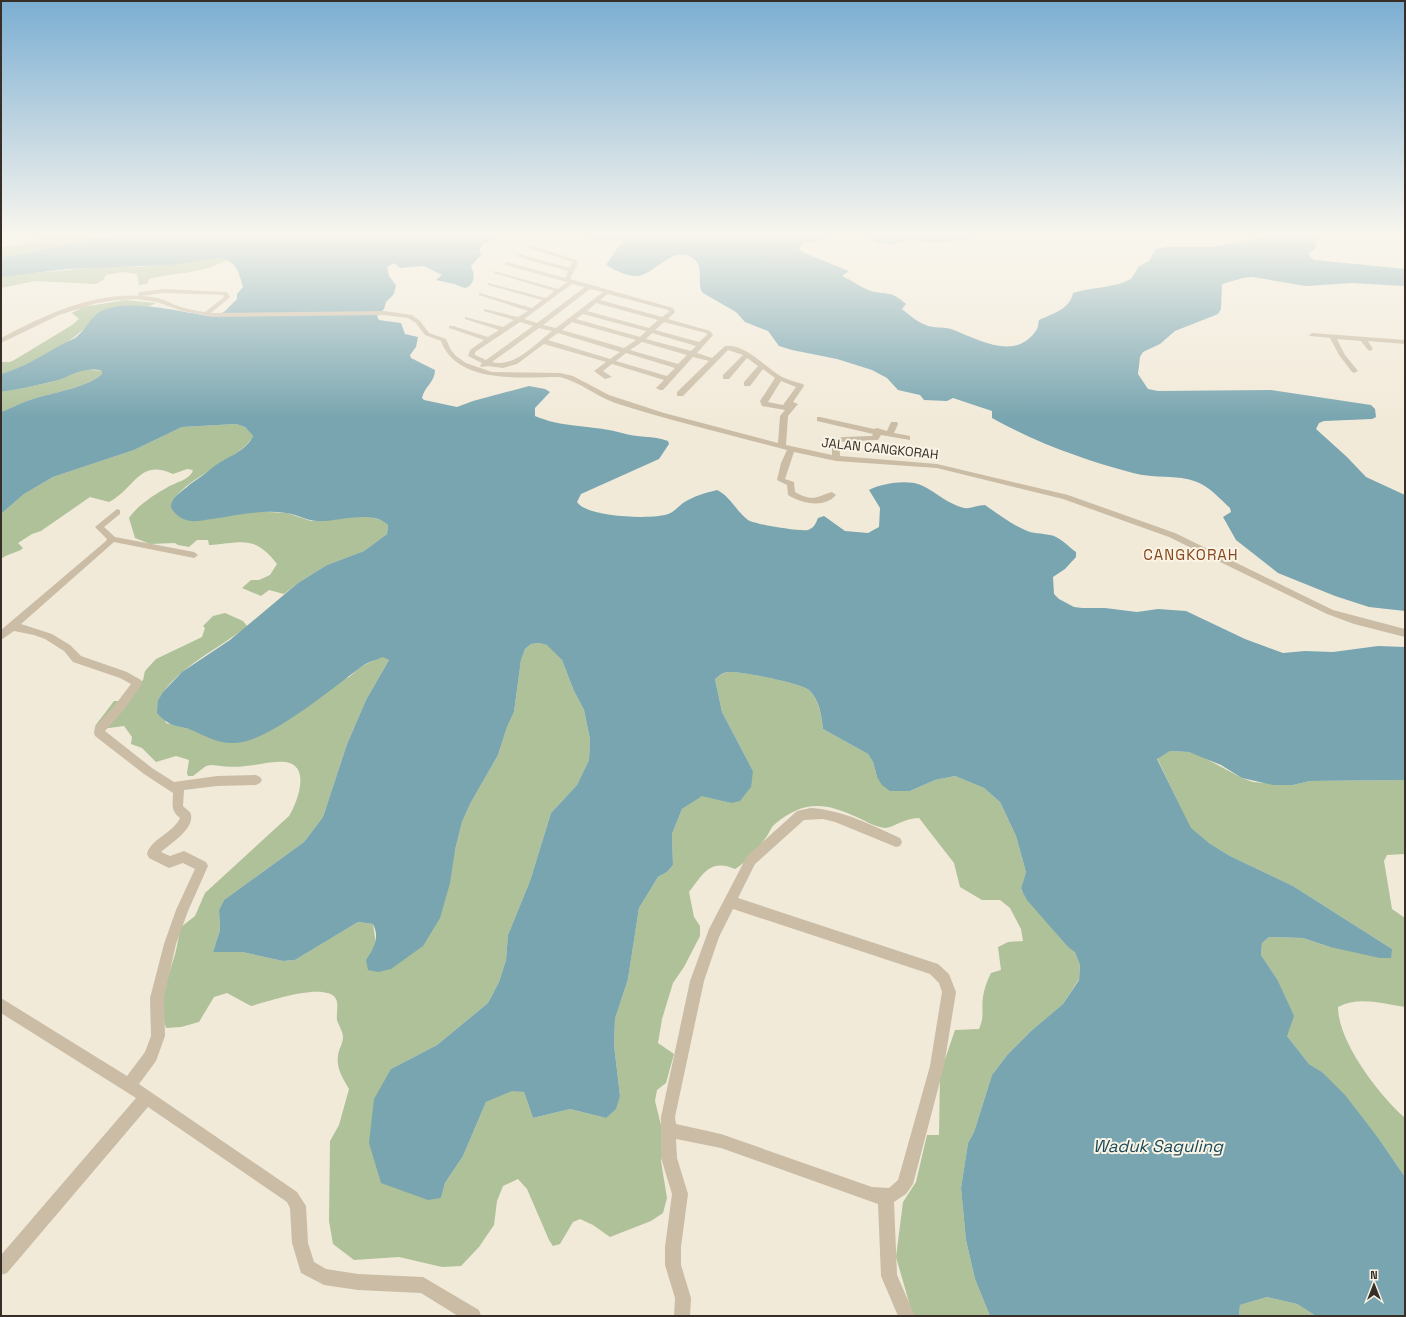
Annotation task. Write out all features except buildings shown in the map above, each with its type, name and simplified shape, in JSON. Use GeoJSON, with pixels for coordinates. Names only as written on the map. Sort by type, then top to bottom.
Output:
{"type":"FeatureCollection","features":[{"type":"Feature","properties":{"kind":"street"},"geometry":{"type":"LineString","coordinates":[[1,341],[24,328],[65,310],[86,303],[134,295]]}},
{"type":"Feature","properties":{"kind":"street"},"geometry":{"type":"LineString","coordinates":[[123,297],[160,300],[195,313],[211,315],[212,308],[226,300],[226,295]]}},
{"type":"Feature","properties":{"kind":"street"},"geometry":{"type":"LineString","coordinates":[[486,295],[532,310]]}},
{"type":"Feature","properties":{"kind":"street"},"geometry":{"type":"LineString","coordinates":[[531,295],[547,300]]}},
{"type":"Feature","properties":{"kind":"street"},"geometry":{"type":"LineString","coordinates":[[553,295],[472,351],[472,356],[487,364],[508,366],[515,363],[602,295]]}},
{"type":"Feature","properties":{"kind":"street"},"geometry":{"type":"LineString","coordinates":[[478,370],[578,295]]}},
{"type":"Feature","properties":{"kind":"street"},"geometry":{"type":"LineString","coordinates":[[608,377],[598,371],[640,340],[672,312],[672,309],[624,295]]}},
{"type":"Feature","properties":{"kind":"street"},"geometry":{"type":"LineString","coordinates":[[595,301],[708,332],[710,335],[660,388]]}},
{"type":"Feature","properties":{"kind":"street"},"geometry":{"type":"LineString","coordinates":[[486,310],[680,367]]}},
{"type":"Feature","properties":{"kind":"street"},"geometry":{"type":"LineString","coordinates":[[581,311],[701,344]]}},
{"type":"Feature","properties":{"kind":"street","name":"JALAN CANGKORAH"},"geometry":{"type":"LineString","coordinates":[[211,315],[381,313],[410,316],[418,322],[424,332],[441,337],[454,357],[478,370],[491,374],[549,374],[567,376],[590,389],[617,401],[688,423],[787,448],[836,459],[913,463],[937,466],[1076,500],[1172,535],[1330,612],[1354,620],[1405,633]]}},
{"type":"Feature","properties":{"kind":"street"},"geometry":{"type":"LineString","coordinates":[[467,318],[504,330]]}},
{"type":"Feature","properties":{"kind":"street"},"geometry":{"type":"LineString","coordinates":[[570,319],[713,360]]}},
{"type":"Feature","properties":{"kind":"street"},"geometry":{"type":"LineString","coordinates":[[451,327],[490,340]]}},
{"type":"Feature","properties":{"kind":"street"},"geometry":{"type":"LineString","coordinates":[[1312,335],[1405,342]]}},
{"type":"Feature","properties":{"kind":"street"},"geometry":{"type":"LineString","coordinates":[[1332,336],[1342,355],[1354,371]]}},
{"type":"Feature","properties":{"kind":"street"},"geometry":{"type":"LineString","coordinates":[[1362,338],[1370,349]]}},
{"type":"Feature","properties":{"kind":"street"},"geometry":{"type":"LineString","coordinates":[[543,341],[668,379]]}},
{"type":"Feature","properties":{"kind":"street"},"geometry":{"type":"LineString","coordinates":[[680,394],[727,347],[748,354],[778,378],[800,384],[786,407],[783,408],[768,405],[764,401],[778,378]]}},
{"type":"Feature","properties":{"kind":"street"},"geometry":{"type":"LineString","coordinates":[[726,377],[748,354]]}},
{"type":"Feature","properties":{"kind":"street"},"geometry":{"type":"LineString","coordinates":[[747,384],[762,366]]}},
{"type":"Feature","properties":{"kind":"street"},"geometry":{"type":"LineString","coordinates":[[796,402],[784,416],[787,448],[781,480],[791,484],[792,493],[804,500],[825,500],[832,495]]}},
{"type":"Feature","properties":{"kind":"street"},"geometry":{"type":"LineString","coordinates":[[820,419],[877,430],[907,438]]}},
{"type":"Feature","properties":{"kind":"street"},"geometry":{"type":"LineString","coordinates":[[890,434],[894,424]]}},
{"type":"Feature","properties":{"kind":"street"},"geometry":{"type":"LineString","coordinates":[[836,459],[835,441],[844,439],[875,438],[877,430]]}},
{"type":"Feature","properties":{"kind":"street"},"geometry":{"type":"LineString","coordinates":[[117,512],[99,528],[112,539],[194,555]]}},
{"type":"Feature","properties":{"kind":"street"},"geometry":{"type":"LineString","coordinates":[[1,636],[73,576],[112,539]]}},
{"type":"Feature","properties":{"kind":"street"},"geometry":{"type":"LineString","coordinates":[[13,627],[33,630],[41,633],[66,648],[76,659],[129,677],[136,682],[137,685],[98,730],[99,733],[178,793],[175,805],[177,810],[186,816],[186,819],[176,833],[154,850],[153,854],[170,862],[184,857],[202,866],[201,873],[182,910],[170,944],[157,998],[158,1036],[151,1056],[130,1085]]}},
{"type":"Feature","properties":{"kind":"street"},"geometry":{"type":"LineString","coordinates":[[172,787],[217,782],[256,780]]}},
{"type":"Feature","properties":{"kind":"street"},"geometry":{"type":"LineString","coordinates":[[682,1316],[683,1298],[673,1265],[672,1247],[680,1194],[669,1158],[669,1111],[697,980],[714,934],[754,857],[767,847],[796,818],[806,813],[826,814],[896,842]]}},
{"type":"Feature","properties":{"kind":"street"},"geometry":{"type":"LineString","coordinates":[[669,1130],[721,1141],[872,1195],[886,1197],[896,1194],[905,1184],[937,1066],[949,992],[947,982],[941,974],[933,969],[731,902]]}},
{"type":"Feature","properties":{"kind":"street"},"geometry":{"type":"LineString","coordinates":[[1,1005],[130,1085],[292,1197],[298,1206],[300,1243],[307,1267],[324,1277],[358,1282],[423,1285],[474,1316]]}},
{"type":"Feature","properties":{"kind":"street"},"geometry":{"type":"LineString","coordinates":[[1,1267],[147,1097]]}},
{"type":"Feature","properties":{"kind":"street"},"geometry":{"type":"LineString","coordinates":[[886,1197],[889,1276],[907,1316]]}},
{"type":"Feature","properties":{"kind":"green space"},"geometry":{"type":"Polygon","coordinates":[[[125,300],[156,303],[150,306],[122,307],[95,315],[88,325],[66,343],[26,365],[1,374],[1,362],[10,362],[16,359],[72,325],[79,319],[72,313],[83,307],[125,300]]]}},
{"type":"Feature","properties":{"kind":"green space"},"geometry":{"type":"Polygon","coordinates":[[[85,369],[102,371],[102,374],[88,383],[29,400],[1,412],[1,392],[52,382],[85,369]]]}},
{"type":"Feature","properties":{"kind":"green space"},"geometry":{"type":"Polygon","coordinates":[[[236,424],[245,427],[253,436],[247,444],[183,489],[175,498],[171,507],[287,513],[311,521],[366,516],[385,521],[388,525],[387,534],[364,551],[327,565],[298,583],[284,594],[269,590],[261,596],[242,588],[251,580],[259,580],[270,575],[277,564],[269,554],[254,544],[239,542],[209,545],[208,540],[197,540],[189,547],[175,543],[150,544],[135,538],[129,518],[132,514],[141,505],[158,493],[189,476],[193,470],[187,469],[173,474],[162,470],[152,470],[145,472],[138,477],[125,490],[109,502],[90,497],[41,531],[32,534],[18,543],[23,548],[21,550],[1,559],[1,514],[24,494],[53,477],[134,450],[182,427],[236,424]]]}},
{"type":"Feature","properties":{"kind":"green space"},"geometry":{"type":"Polygon","coordinates":[[[225,613],[243,621],[247,626],[187,668],[166,688],[158,700],[166,723],[189,729],[349,677],[362,666],[383,656],[389,660],[366,700],[347,744],[323,817],[304,842],[224,900],[219,910],[220,930],[213,952],[242,952],[283,961],[295,960],[358,922],[373,924],[376,944],[455,850],[462,822],[470,804],[498,755],[507,727],[514,712],[521,660],[525,649],[531,644],[540,643],[548,645],[562,660],[574,691],[584,710],[590,739],[589,760],[577,785],[551,813],[530,881],[508,935],[506,960],[499,982],[488,1003],[437,1045],[391,1069],[441,1198],[445,1183],[463,1156],[486,1102],[512,1090],[524,1092],[533,1118],[570,1109],[606,1118],[620,1096],[614,1045],[615,1019],[628,979],[639,908],[658,877],[667,872],[673,865],[672,834],[682,809],[702,795],[731,803],[753,771],[722,712],[715,679],[728,672],[735,672],[770,678],[804,687],[809,690],[816,699],[821,713],[823,729],[868,754],[873,762],[877,777],[910,791],[935,780],[955,776],[984,788],[1000,802],[1016,836],[1026,872],[1021,890],[1068,947],[1075,951],[1080,965],[1079,979],[1063,1004],[1031,1031],[1008,1054],[992,1075],[974,1132],[968,1143],[961,1188],[966,1240],[975,1279],[990,1316],[913,1316],[896,1257],[903,1202],[916,1182],[927,1135],[939,1135],[940,1074],[955,1030],[979,1029],[982,1017],[983,994],[987,982],[991,973],[1001,970],[998,947],[1008,942],[1023,941],[1021,929],[1010,908],[1000,900],[982,900],[960,887],[954,863],[919,818],[914,818],[885,828],[836,809],[826,807],[806,807],[796,810],[786,816],[774,825],[756,850],[740,866],[735,869],[719,865],[713,867],[703,874],[689,892],[694,917],[700,926],[700,936],[684,967],[673,983],[662,1019],[658,1043],[674,1054],[666,1083],[657,1090],[655,1101],[661,1125],[661,1161],[667,1198],[663,1213],[651,1221],[610,1237],[593,1225],[580,1219],[573,1222],[560,1244],[553,1246],[527,1189],[518,1179],[503,1186],[497,1201],[494,1225],[479,1247],[461,1266],[442,1267],[399,1257],[354,1260],[333,1244],[329,1221],[330,1141],[339,1125],[349,1089],[340,1073],[338,1065],[338,1055],[343,1037],[337,1020],[336,999],[330,994],[309,992],[282,997],[251,1006],[227,993],[214,997],[199,1022],[181,1027],[166,1028],[163,1010],[164,994],[176,953],[181,927],[195,916],[205,893],[289,816],[296,802],[300,785],[298,770],[293,765],[285,762],[237,767],[211,765],[206,766],[193,776],[188,776],[189,760],[176,756],[156,762],[142,748],[131,744],[132,737],[124,726],[109,728],[95,726],[114,701],[119,701],[143,680],[145,671],[156,659],[202,637],[205,628],[203,626],[213,616],[225,613]]]}},
{"type":"Feature","properties":{"kind":"green space"},"geometry":{"type":"Polygon","coordinates":[[[1170,751],[1189,752],[1199,755],[1242,778],[1253,782],[1293,785],[1310,781],[1405,780],[1405,854],[1387,855],[1384,861],[1392,909],[1405,918],[1405,1007],[1362,1001],[1338,1007],[1340,1021],[1352,1051],[1372,1082],[1405,1118],[1405,1177],[1379,1139],[1322,1072],[1309,1064],[1287,1036],[1277,979],[1261,955],[1262,943],[1269,937],[1303,938],[1330,947],[1392,949],[1293,886],[1230,856],[1209,843],[1191,829],[1157,758],[1170,751]]]}},
{"type":"Feature","properties":{"kind":"green space"},"geometry":{"type":"Polygon","coordinates":[[[1267,1297],[1297,1304],[1316,1316],[1239,1316],[1240,1305],[1267,1297]]]}},
{"type":"Feature","properties":{"kind":"water","name":"Waduk Saguling"},"geometry":{"type":"Polygon","coordinates":[[[237,295],[393,295],[386,302],[384,309],[377,316],[379,320],[401,323],[405,334],[418,337],[416,347],[410,355],[411,358],[435,370],[433,378],[423,394],[422,398],[424,400],[457,407],[473,401],[529,386],[545,389],[550,392],[535,408],[535,416],[540,418],[560,423],[612,430],[633,436],[657,438],[668,441],[669,444],[659,459],[581,494],[577,502],[583,507],[593,511],[620,516],[660,516],[674,511],[691,498],[717,490],[726,496],[748,520],[752,522],[787,529],[808,530],[813,527],[818,518],[824,516],[845,531],[868,533],[879,527],[880,508],[869,490],[881,485],[903,482],[917,484],[964,508],[985,505],[1020,528],[1031,532],[1057,537],[1064,542],[1076,552],[1076,557],[1065,569],[1053,577],[1054,594],[1059,599],[1074,607],[1105,608],[1137,612],[1158,609],[1186,611],[1245,639],[1283,653],[1305,651],[1333,652],[1378,646],[1405,647],[1405,780],[1310,781],[1293,785],[1273,785],[1242,778],[1221,765],[1189,752],[1170,751],[1157,759],[1191,828],[1209,843],[1230,856],[1293,886],[1392,949],[1391,958],[1380,958],[1330,947],[1303,938],[1269,937],[1262,943],[1261,955],[1277,979],[1294,1016],[1287,1036],[1309,1064],[1322,1072],[1345,1095],[1379,1139],[1405,1177],[1405,1316],[1316,1316],[1297,1304],[1267,1297],[1240,1305],[1239,1316],[990,1316],[975,1279],[966,1240],[961,1188],[968,1143],[974,1132],[992,1075],[1008,1054],[1031,1031],[1063,1004],[1079,980],[1080,965],[1075,952],[1068,947],[1027,900],[1021,889],[1026,872],[1016,836],[1000,802],[984,788],[955,776],[935,780],[910,791],[890,791],[882,785],[877,777],[873,762],[868,754],[823,729],[818,703],[809,690],[795,684],[745,673],[728,672],[715,679],[722,712],[753,771],[751,787],[740,801],[731,803],[702,796],[682,809],[672,834],[673,865],[667,872],[658,877],[639,908],[628,979],[615,1019],[614,1045],[620,1096],[616,1109],[606,1118],[570,1109],[533,1118],[524,1092],[512,1091],[486,1102],[463,1156],[445,1183],[441,1198],[428,1200],[381,1183],[369,1143],[374,1099],[391,1069],[437,1045],[488,1003],[499,982],[506,960],[508,935],[530,881],[551,813],[577,785],[589,760],[590,739],[584,710],[574,691],[562,660],[547,645],[540,643],[531,644],[525,649],[521,660],[514,712],[507,727],[498,755],[470,804],[462,822],[455,850],[450,883],[440,918],[423,946],[391,969],[378,972],[368,970],[366,960],[375,943],[375,929],[373,924],[358,922],[295,960],[283,961],[242,952],[213,952],[220,930],[219,910],[224,900],[304,842],[323,817],[347,744],[366,700],[389,660],[383,657],[366,664],[318,700],[282,724],[248,741],[229,743],[219,741],[194,731],[170,724],[157,713],[158,700],[163,692],[182,672],[230,640],[298,583],[327,565],[364,551],[387,534],[388,525],[382,520],[374,518],[355,517],[318,521],[277,512],[248,513],[197,521],[189,521],[181,518],[171,507],[173,499],[216,465],[237,453],[250,441],[253,436],[245,427],[236,424],[182,427],[134,450],[53,477],[24,494],[1,514],[1,412],[29,400],[88,383],[102,374],[102,371],[82,371],[51,382],[1,392],[1,374],[24,365],[75,338],[95,315],[103,310],[129,305],[216,317],[225,311],[237,299],[237,295]]]}},
{"type":"Feature","properties":{"kind":"water"},"geometry":{"type":"Polygon","coordinates":[[[707,295],[893,295],[906,304],[902,309],[916,320],[928,326],[951,329],[997,346],[1009,346],[1019,344],[1029,339],[1037,329],[1039,320],[1060,310],[1068,303],[1072,295],[1222,295],[1221,309],[1218,314],[1175,331],[1160,344],[1143,352],[1140,357],[1138,374],[1148,389],[1158,391],[1271,390],[1371,405],[1375,409],[1376,417],[1372,419],[1324,421],[1319,423],[1316,429],[1347,457],[1366,477],[1405,495],[1405,611],[1369,607],[1335,596],[1278,573],[1236,540],[1223,517],[1231,512],[1230,508],[1211,490],[1202,484],[1182,478],[1141,475],[1061,450],[1043,443],[992,418],[992,411],[953,398],[947,401],[924,400],[920,395],[898,390],[887,378],[872,370],[837,359],[779,346],[768,331],[745,322],[736,312],[707,295]]]}},
{"type":"Feature","properties":{"kind":"district","name":"CANGKORAH"},"geometry":{"type":"Point","coordinates":[1191,555]}}]}
